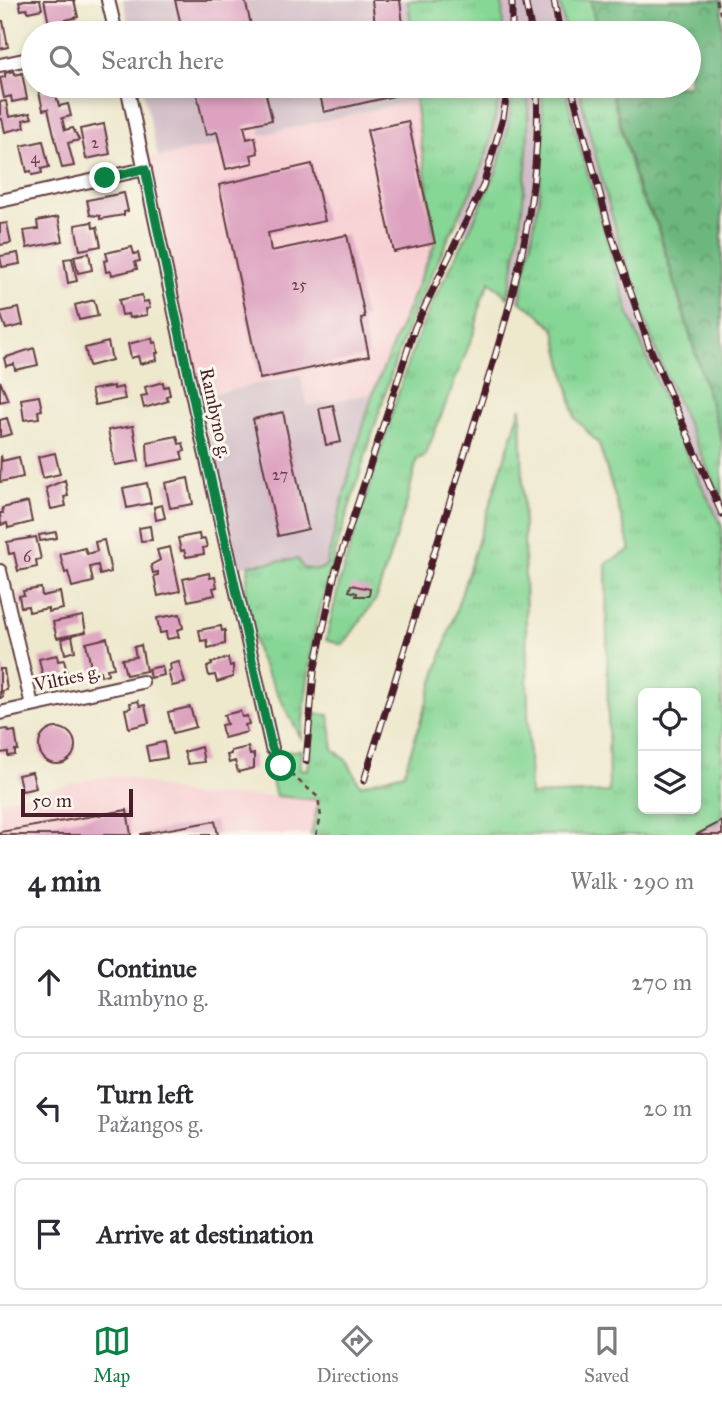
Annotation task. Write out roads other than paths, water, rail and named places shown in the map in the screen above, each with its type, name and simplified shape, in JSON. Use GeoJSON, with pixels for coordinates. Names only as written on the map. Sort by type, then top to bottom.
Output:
{"type":"FeatureCollection","features":[{"type":"Feature","properties":{"kind":"street"},"geometry":{"type":"LineString","coordinates":[[108,0],[113,21]]}},
{"type":"Feature","properties":{"kind":"street"},"geometry":{"type":"LineString","coordinates":[[0,65],[21,61]]}},
{"type":"Feature","properties":{"kind":"street","name":"Rambyno g."},"geometry":{"type":"LineString","coordinates":[[130,98],[198,421],[272,748]]}},
{"type":"Feature","properties":{"kind":"street"},"geometry":{"type":"LineString","coordinates":[[0,201],[145,169]]}},
{"type":"Feature","properties":{"kind":"street"},"geometry":{"type":"LineString","coordinates":[[0,571],[32,705]]}},
{"type":"Feature","properties":{"kind":"street","name":"Vilties g."},"geometry":{"type":"LineString","coordinates":[[0,713],[142,682]]}},
{"type":"Feature","properties":{"kind":"railway"},"geometry":{"type":"LineString","coordinates":[[512,0],[512,21]]}},
{"type":"Feature","properties":{"kind":"railway"},"geometry":{"type":"LineString","coordinates":[[525,0],[529,21]]}},
{"type":"Feature","properties":{"kind":"railway"},"geometry":{"type":"LineString","coordinates":[[554,0],[558,21]]}},
{"type":"Feature","properties":{"kind":"railway"},"geometry":{"type":"LineString","coordinates":[[306,761],[314,672],[335,573],[415,327],[483,186],[506,98]]}},
{"type":"Feature","properties":{"kind":"railway"},"geometry":{"type":"LineString","coordinates":[[364,781],[489,377],[515,282],[533,186],[537,98]]}},
{"type":"Feature","properties":{"kind":"railway"},"geometry":{"type":"LineString","coordinates":[[574,98],[610,231],[649,346],[722,514]]}}]}
